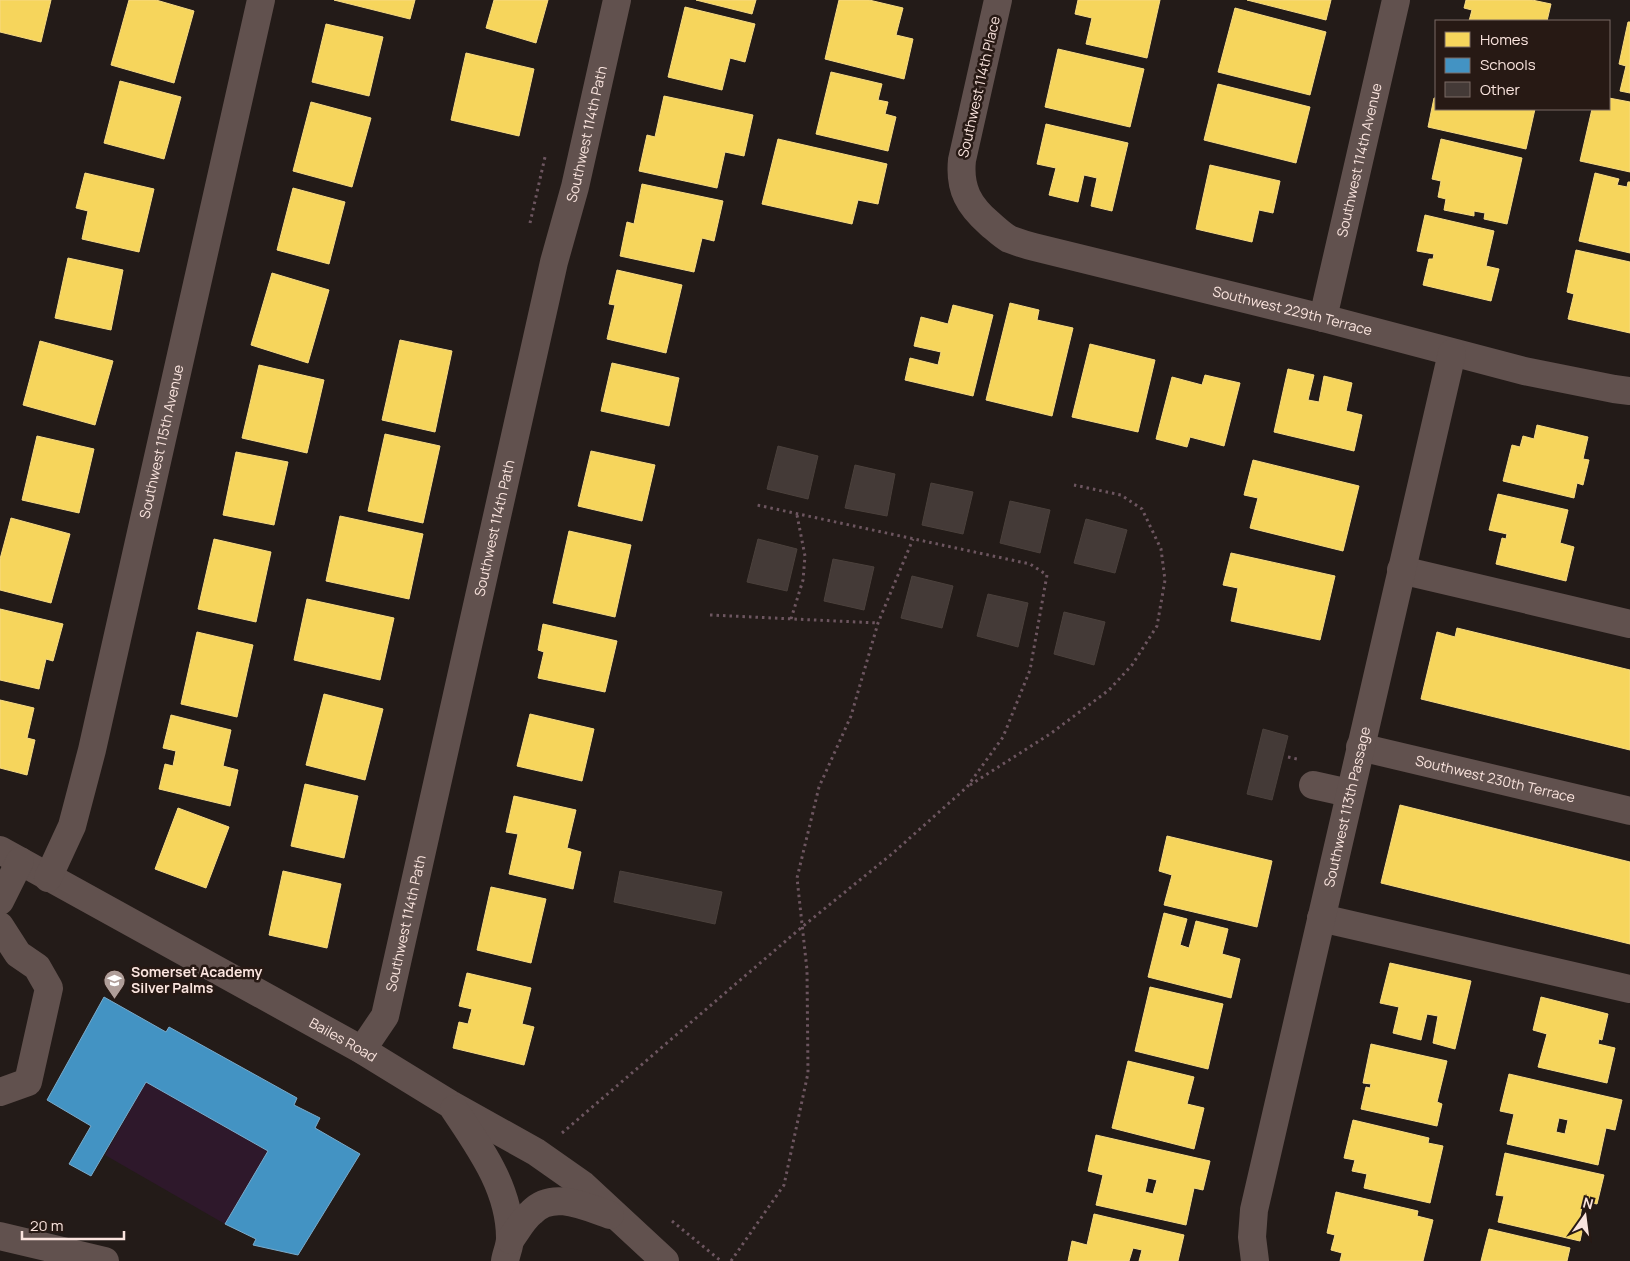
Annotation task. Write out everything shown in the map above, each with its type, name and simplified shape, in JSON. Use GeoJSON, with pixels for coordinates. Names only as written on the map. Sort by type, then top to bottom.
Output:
{"type":"FeatureCollection","features":[{"type":"Feature","properties":{"kind":"street","name":"Southwest 115th Avenue"},"geometry":{"type":"LineString","coordinates":[[48,878],[72,826],[92,750],[261,0]]}},
{"type":"Feature","properties":{"kind":"street","name":"Southwest 114th Path"},"geometry":{"type":"LineString","coordinates":[[362,1050],[385,1016],[554,262],[575,187],[617,0]]}},
{"type":"Feature","properties":{"kind":"street","name":"Southwest 114th Place"},"geometry":{"type":"LineString","coordinates":[[970,202],[962,184],[962,160],[998,0]]}},
{"type":"Feature","properties":{"kind":"street","name":"Southwest 114th Avenue"},"geometry":{"type":"LineString","coordinates":[[1323,318],[1396,0]]}},
{"type":"Feature","properties":{"kind":"street","name":"Southwest 229th Terrace"},"geometry":{"type":"LineString","coordinates":[[970,202],[982,218],[1007,238],[1021,243],[1323,318],[1524,371],[1630,391]]}},
{"type":"Feature","properties":{"kind":"street","name":"Southwest 113th Passage"},"geometry":{"type":"LineString","coordinates":[[1255,1261],[1252,1237],[1254,1210],[1452,353]]}},
{"type":"Feature","properties":{"kind":"street"},"geometry":{"type":"LineString","coordinates":[[1401,570],[1630,624]]}},
{"type":"Feature","properties":{"kind":"street","name":"Southwest 230th Terrace"},"geometry":{"type":"LineString","coordinates":[[1360,747],[1630,811]]}},
{"type":"Feature","properties":{"kind":"street"},"geometry":{"type":"LineString","coordinates":[[1313,785],[1349,793]]}},
{"type":"Feature","properties":{"kind":"street","name":"Bailes Road"},"geometry":{"type":"LineString","coordinates":[[10,856],[362,1050],[450,1104],[536,1152],[583,1185],[666,1261]]}},
{"type":"Feature","properties":{"kind":"street"},"geometry":{"type":"LineString","coordinates":[[0,900],[10,856]]}},
{"type":"Feature","properties":{"kind":"street"},"geometry":{"type":"LineString","coordinates":[[1321,918],[1630,989]]}},
{"type":"Feature","properties":{"kind":"street"},"geometry":{"type":"LineString","coordinates":[[0,926],[18,954],[36,967],[49,988],[28,1082],[0,1092]]}},
{"type":"Feature","properties":{"kind":"street"},"geometry":{"type":"LineString","coordinates":[[450,1104],[483,1152],[507,1207],[507,1250]]}},
{"type":"Feature","properties":{"kind":"street"},"geometry":{"type":"LineString","coordinates":[[507,1250],[532,1211],[543,1204],[555,1201],[568,1202],[619,1218]]}},
{"type":"Feature","properties":{"kind":"street"},"geometry":{"type":"LineString","coordinates":[[0,1236],[105,1261]]}},
{"type":"Feature","properties":{"kind":"path"},"geometry":{"type":"LineString","coordinates":[[536,1152],[572,1126],[802,927],[893,853],[967,787],[1050,734],[1109,690],[1132,665],[1157,626],[1165,580],[1161,549],[1142,509],[1121,495],[1074,486]]}},
{"type":"Feature","properties":{"kind":"path"},"geometry":{"type":"LineString","coordinates":[[757,506],[1030,564],[1047,575],[1030,670],[1003,737],[967,787]]}},
{"type":"Feature","properties":{"kind":"path"},"geometry":{"type":"LineString","coordinates":[[791,618],[803,580],[806,556],[797,514]]}},
{"type":"Feature","properties":{"kind":"path"},"geometry":{"type":"LineString","coordinates":[[731,1261],[784,1185],[808,1073],[807,970],[797,878],[819,786],[851,716],[878,623],[912,539]]}},
{"type":"Feature","properties":{"kind":"path"},"geometry":{"type":"LineString","coordinates":[[710,615],[878,623]]}},
{"type":"Feature","properties":{"kind":"shaded area"},"geometry":{"type":"Polygon","coordinates":[[[146,1082],[268,1151],[225,1224],[105,1155],[146,1082]]]}},
{"type":"Feature","properties":{"kind":"building: Homes"},"geometry":{"type":"Polygon","coordinates":[[[0,0],[51,0],[41,42],[0,32],[0,0]]]}},
{"type":"Feature","properties":{"kind":"building: Homes"},"geometry":{"type":"Polygon","coordinates":[[[129,0],[156,0],[194,11],[174,83],[111,65],[129,0]]]}},
{"type":"Feature","properties":{"kind":"building: Homes"},"geometry":{"type":"Polygon","coordinates":[[[334,0],[415,0],[410,19],[334,0]]]}},
{"type":"Feature","properties":{"kind":"building: Homes"},"geometry":{"type":"Polygon","coordinates":[[[494,0],[548,0],[536,43],[486,28],[494,0]]]}},
{"type":"Feature","properties":{"kind":"building: Homes"},"geometry":{"type":"Polygon","coordinates":[[[696,0],[756,0],[752,14],[696,0]]]}},
{"type":"Feature","properties":{"kind":"building: Homes"},"geometry":{"type":"Polygon","coordinates":[[[839,0],[869,0],[903,8],[896,35],[913,39],[904,79],[825,59],[839,0]]]}},
{"type":"Feature","properties":{"kind":"building: Homes"},"geometry":{"type":"Polygon","coordinates":[[[1078,0],[1160,0],[1147,58],[1086,44],[1092,18],[1075,14],[1078,0]]]}},
{"type":"Feature","properties":{"kind":"building: Homes"},"geometry":{"type":"Polygon","coordinates":[[[1247,0],[1331,0],[1326,20],[1247,0]]]}},
{"type":"Feature","properties":{"kind":"building: Homes"},"geometry":{"type":"Polygon","coordinates":[[[1466,0],[1532,0],[1551,4],[1547,20],[1469,20],[1472,10],[1464,8],[1466,0]]]}},
{"type":"Feature","properties":{"kind":"building: Homes"},"geometry":{"type":"Polygon","coordinates":[[[685,7],[755,24],[745,62],[730,58],[722,90],[668,77],[685,7]]]}},
{"type":"Feature","properties":{"kind":"building: Homes"},"geometry":{"type":"Polygon","coordinates":[[[1235,8],[1326,32],[1310,95],[1218,72],[1235,8]]]}},
{"type":"Feature","properties":{"kind":"building: Homes"},"geometry":{"type":"Polygon","coordinates":[[[1628,22],[1630,22],[1630,93],[1620,91],[1626,66],[1619,64],[1628,22]]]}},
{"type":"Feature","properties":{"kind":"building: Homes"},"geometry":{"type":"Polygon","coordinates":[[[326,24],[383,37],[369,96],[312,82],[326,24]]]}},
{"type":"Feature","properties":{"kind":"building: Homes"},"geometry":{"type":"Polygon","coordinates":[[[1058,49],[1144,69],[1130,127],[1045,107],[1058,49]]]}},
{"type":"Feature","properties":{"kind":"building: Homes"},"geometry":{"type":"Polygon","coordinates":[[[466,53],[534,69],[519,136],[451,120],[466,53]]]}},
{"type":"Feature","properties":{"kind":"building: Homes"},"geometry":{"type":"Polygon","coordinates":[[[831,72],[882,84],[878,100],[888,102],[885,114],[896,117],[888,151],[816,134],[831,72]]]}},
{"type":"Feature","properties":{"kind":"building: Homes"},"geometry":{"type":"Polygon","coordinates":[[[120,81],[181,97],[164,159],[104,143],[120,81]]]}},
{"type":"Feature","properties":{"kind":"building: Homes"},"geometry":{"type":"Polygon","coordinates":[[[1218,84],[1310,107],[1296,163],[1204,140],[1218,84]]]}},
{"type":"Feature","properties":{"kind":"building: Homes"},"geometry":{"type":"Polygon","coordinates":[[[664,96],[753,115],[744,156],[725,152],[717,188],[639,171],[647,135],[655,137],[664,96]]]}},
{"type":"Feature","properties":{"kind":"building: Homes"},"geometry":{"type":"Polygon","coordinates":[[[1434,98],[1435,110],[1535,110],[1526,149],[1428,127],[1434,98]]]}},
{"type":"Feature","properties":{"kind":"building: Homes"},"geometry":{"type":"Polygon","coordinates":[[[1610,98],[1630,102],[1630,172],[1580,161],[1592,110],[1610,110],[1610,98]]]}},
{"type":"Feature","properties":{"kind":"building: Homes"},"geometry":{"type":"Polygon","coordinates":[[[311,102],[371,118],[352,187],[293,171],[311,102]]]}},
{"type":"Feature","properties":{"kind":"building: Homes"},"geometry":{"type":"Polygon","coordinates":[[[1046,124],[1128,143],[1112,211],[1091,206],[1097,178],[1084,175],[1078,202],[1049,195],[1056,168],[1037,164],[1046,124]]]}},
{"type":"Feature","properties":{"kind":"building: Homes"},"geometry":{"type":"Polygon","coordinates":[[[778,139],[887,164],[878,204],[858,200],[852,224],[762,204],[778,139]]]}},
{"type":"Feature","properties":{"kind":"building: Homes"},"geometry":{"type":"Polygon","coordinates":[[[1441,139],[1522,158],[1507,224],[1484,219],[1485,213],[1474,211],[1474,216],[1444,210],[1446,199],[1438,197],[1441,181],[1432,179],[1441,139]]]}},
{"type":"Feature","properties":{"kind":"building: Homes"},"geometry":{"type":"Polygon","coordinates":[[[1210,165],[1280,181],[1273,213],[1259,210],[1252,242],[1196,229],[1210,165]]]}},
{"type":"Feature","properties":{"kind":"building: Homes"},"geometry":{"type":"Polygon","coordinates":[[[85,173],[154,189],[139,252],[82,239],[88,211],[76,208],[85,173]]]}},
{"type":"Feature","properties":{"kind":"building: Homes"},"geometry":{"type":"Polygon","coordinates":[[[1595,173],[1619,179],[1617,185],[1627,187],[1628,182],[1630,182],[1630,253],[1579,241],[1595,173]]]}},
{"type":"Feature","properties":{"kind":"building: Homes"},"geometry":{"type":"Polygon","coordinates":[[[642,184],[723,201],[714,241],[702,238],[694,272],[620,256],[627,222],[634,224],[642,184]]]}},
{"type":"Feature","properties":{"kind":"building: Homes"},"geometry":{"type":"Polygon","coordinates":[[[293,188],[345,202],[329,264],[277,250],[293,188]]]}},
{"type":"Feature","properties":{"kind":"building: Homes"},"geometry":{"type":"Polygon","coordinates":[[[1425,215],[1494,231],[1486,266],[1499,269],[1491,301],[1423,285],[1429,259],[1433,259],[1434,254],[1417,251],[1425,215]]]}},
{"type":"Feature","properties":{"kind":"building: Homes"},"geometry":{"type":"Polygon","coordinates":[[[1576,250],[1630,262],[1630,333],[1568,319],[1574,294],[1567,292],[1576,250]]]}},
{"type":"Feature","properties":{"kind":"building: Homes"},"geometry":{"type":"Polygon","coordinates":[[[68,258],[123,270],[111,330],[55,318],[68,258]]]}},
{"type":"Feature","properties":{"kind":"building: Homes"},"geometry":{"type":"Polygon","coordinates":[[[617,270],[682,285],[666,353],[607,339],[615,305],[609,304],[617,270]]]}},
{"type":"Feature","properties":{"kind":"building: Homes"},"geometry":{"type":"Polygon","coordinates":[[[272,273],[329,290],[308,363],[251,345],[272,273]]]}},
{"type":"Feature","properties":{"kind":"building: Homes"},"geometry":{"type":"Polygon","coordinates":[[[1010,303],[1039,310],[1037,320],[1073,328],[1052,416],[986,400],[1010,303]]]}},
{"type":"Feature","properties":{"kind":"building: Homes"},"geometry":{"type":"Polygon","coordinates":[[[953,305],[993,315],[973,396],[905,380],[910,358],[938,365],[941,352],[914,346],[921,317],[948,324],[953,305]]]}},
{"type":"Feature","properties":{"kind":"building: Homes"},"geometry":{"type":"Polygon","coordinates":[[[400,340],[452,351],[435,432],[382,420],[400,340]]]}},
{"type":"Feature","properties":{"kind":"building: Homes"},"geometry":{"type":"Polygon","coordinates":[[[40,341],[113,361],[95,425],[23,405],[40,341]]]}},
{"type":"Feature","properties":{"kind":"building: Homes"},"geometry":{"type":"Polygon","coordinates":[[[1090,344],[1155,360],[1138,432],[1072,417],[1090,344]]]}},
{"type":"Feature","properties":{"kind":"building: Homes"},"geometry":{"type":"Polygon","coordinates":[[[612,363],[679,378],[669,426],[601,411],[612,363]]]}},
{"type":"Feature","properties":{"kind":"building: Homes"},"geometry":{"type":"Polygon","coordinates":[[[259,365],[324,380],[307,453],[242,438],[259,365]]]}},
{"type":"Feature","properties":{"kind":"building: Homes"},"geometry":{"type":"Polygon","coordinates":[[[1288,369],[1314,375],[1308,400],[1319,402],[1324,376],[1352,383],[1346,411],[1362,415],[1354,451],[1274,432],[1288,369]]]}},
{"type":"Feature","properties":{"kind":"building: Homes"},"geometry":{"type":"Polygon","coordinates":[[[1205,375],[1240,383],[1224,446],[1190,437],[1187,447],[1156,439],[1172,377],[1202,385],[1205,375]]]}},
{"type":"Feature","properties":{"kind":"building: Homes"},"geometry":{"type":"Polygon","coordinates":[[[1537,425],[1588,437],[1583,459],[1589,460],[1583,485],[1577,483],[1574,498],[1503,481],[1512,445],[1520,447],[1523,436],[1534,439],[1537,425]]]}},
{"type":"Feature","properties":{"kind":"building: Homes"},"geometry":{"type":"Polygon","coordinates":[[[385,434],[440,446],[423,523],[368,511],[385,434]]]}},
{"type":"Feature","properties":{"kind":"building: Homes"},"geometry":{"type":"Polygon","coordinates":[[[37,436],[94,449],[79,513],[22,500],[37,436]]]}},
{"type":"Feature","properties":{"kind":"building: Homes"},"geometry":{"type":"Polygon","coordinates":[[[591,451],[655,465],[642,521],[578,506],[591,451]]]}},
{"type":"Feature","properties":{"kind":"building: Homes"},"geometry":{"type":"Polygon","coordinates":[[[236,452],[288,462],[274,525],[223,515],[236,452]]]}},
{"type":"Feature","properties":{"kind":"building: Homes"},"geometry":{"type":"Polygon","coordinates":[[[1253,460],[1359,486],[1343,551],[1250,528],[1258,498],[1244,495],[1253,460]]]}},
{"type":"Feature","properties":{"kind":"building: Homes"},"geometry":{"type":"Polygon","coordinates":[[[1498,494],[1568,510],[1560,543],[1574,547],[1566,581],[1496,564],[1502,538],[1506,539],[1507,534],[1489,530],[1498,494]]]}},
{"type":"Feature","properties":{"kind":"building: Homes"},"geometry":{"type":"Polygon","coordinates":[[[340,516],[423,534],[409,599],[326,581],[340,516]]]}},
{"type":"Feature","properties":{"kind":"building: Homes"},"geometry":{"type":"Polygon","coordinates":[[[11,518],[70,534],[51,603],[0,590],[0,559],[11,518]]]}},
{"type":"Feature","properties":{"kind":"building: Homes"},"geometry":{"type":"Polygon","coordinates":[[[569,531],[631,545],[615,617],[553,603],[569,531]]]}},
{"type":"Feature","properties":{"kind":"building: Homes"},"geometry":{"type":"Polygon","coordinates":[[[214,539],[271,552],[256,622],[198,609],[214,539]]]}},
{"type":"Feature","properties":{"kind":"building: Homes"},"geometry":{"type":"Polygon","coordinates":[[[1231,553],[1335,576],[1320,640],[1231,621],[1238,588],[1223,585],[1231,553]]]}},
{"type":"Feature","properties":{"kind":"building: Homes"},"geometry":{"type":"Polygon","coordinates":[[[307,599],[394,618],[380,680],[294,660],[307,599]]]}},
{"type":"Feature","properties":{"kind":"building: Homes"},"geometry":{"type":"Polygon","coordinates":[[[0,609],[63,624],[53,661],[46,659],[39,689],[0,680],[0,609]]]}},
{"type":"Feature","properties":{"kind":"building: Homes"},"geometry":{"type":"Polygon","coordinates":[[[543,624],[617,641],[605,692],[538,678],[544,652],[538,650],[543,624]]]}},
{"type":"Feature","properties":{"kind":"building: Homes"},"geometry":{"type":"Polygon","coordinates":[[[1457,628],[1630,670],[1630,750],[1421,699],[1437,632],[1455,637],[1457,628]]]}},
{"type":"Feature","properties":{"kind":"building: Homes"},"geometry":{"type":"Polygon","coordinates":[[[197,632],[253,645],[237,717],[181,704],[197,632]]]}},
{"type":"Feature","properties":{"kind":"building: Homes"},"geometry":{"type":"Polygon","coordinates":[[[324,694],[383,709],[365,780],[306,765],[324,694]]]}},
{"type":"Feature","properties":{"kind":"building: Homes"},"geometry":{"type":"Polygon","coordinates":[[[0,700],[34,708],[27,738],[35,740],[27,775],[0,768],[0,700]]]}},
{"type":"Feature","properties":{"kind":"building: Homes"},"geometry":{"type":"Polygon","coordinates":[[[530,714],[594,729],[582,781],[517,766],[530,714]]]}},
{"type":"Feature","properties":{"kind":"building: Homes"},"geometry":{"type":"Polygon","coordinates":[[[171,715],[231,730],[223,766],[238,770],[230,806],[159,789],[165,764],[173,766],[176,751],[163,748],[171,715]]]}},
{"type":"Feature","properties":{"kind":"building: Homes"},"geometry":{"type":"Polygon","coordinates":[[[305,784],[358,796],[344,858],[291,846],[305,784]]]}},
{"type":"Feature","properties":{"kind":"building: Homes"},"geometry":{"type":"Polygon","coordinates":[[[514,796],[576,810],[567,848],[581,852],[573,889],[509,874],[518,834],[506,832],[514,796]]]}},
{"type":"Feature","properties":{"kind":"building: Homes"},"geometry":{"type":"Polygon","coordinates":[[[1400,805],[1630,862],[1630,944],[1381,883],[1400,805]]]}},
{"type":"Feature","properties":{"kind":"building: Homes"},"geometry":{"type":"Polygon","coordinates":[[[178,808],[229,827],[206,888],[155,869],[178,808]]]}},
{"type":"Feature","properties":{"kind":"building: Homes"},"geometry":{"type":"Polygon","coordinates":[[[1167,836],[1272,861],[1257,927],[1164,905],[1172,875],[1159,871],[1167,836]]]}},
{"type":"Feature","properties":{"kind":"building: Homes"},"geometry":{"type":"Polygon","coordinates":[[[283,871],[341,884],[327,948],[269,935],[283,871]]]}},
{"type":"Feature","properties":{"kind":"building: Homes"},"geometry":{"type":"Polygon","coordinates":[[[491,887],[546,899],[531,963],[477,950],[491,887]]]}},
{"type":"Feature","properties":{"kind":"building: Homes"},"geometry":{"type":"Polygon","coordinates":[[[1164,913],[1187,919],[1180,945],[1189,948],[1196,921],[1228,929],[1222,954],[1240,959],[1231,998],[1148,977],[1164,913]]]}},
{"type":"Feature","properties":{"kind":"building: Homes"},"geometry":{"type":"Polygon","coordinates":[[[1390,963],[1471,981],[1455,1049],[1433,1043],[1438,1016],[1427,1014],[1421,1040],[1393,1033],[1399,1007],[1380,1003],[1390,963]]]}},
{"type":"Feature","properties":{"kind":"building: Homes"},"geometry":{"type":"Polygon","coordinates":[[[467,973],[531,988],[522,1024],[534,1027],[524,1065],[453,1048],[459,1022],[468,1024],[472,1009],[459,1006],[467,973]]]}},
{"type":"Feature","properties":{"kind":"building: Homes"},"geometry":{"type":"Polygon","coordinates":[[[1150,987],[1223,1004],[1208,1069],[1135,1051],[1150,987]]]}},
{"type":"Feature","properties":{"kind":"building: Homes"},"geometry":{"type":"Polygon","coordinates":[[[1541,997],[1608,1014],[1602,1040],[1599,1039],[1598,1044],[1615,1048],[1607,1083],[1538,1067],[1547,1034],[1533,1030],[1541,997]]]}},
{"type":"Feature","properties":{"kind":"building: Homes"},"geometry":{"type":"Polygon","coordinates":[[[1371,1044],[1447,1061],[1437,1102],[1442,1104],[1437,1126],[1361,1109],[1366,1087],[1370,1088],[1371,1084],[1363,1083],[1371,1044]]]}},
{"type":"Feature","properties":{"kind":"building: Homes"},"geometry":{"type":"Polygon","coordinates":[[[1128,1061],[1194,1077],[1187,1104],[1204,1108],[1194,1149],[1112,1128],[1128,1061]]]}},
{"type":"Feature","properties":{"kind":"building: Homes"},"geometry":{"type":"Polygon","coordinates":[[[1509,1074],[1622,1100],[1615,1130],[1606,1128],[1598,1165],[1507,1144],[1514,1114],[1500,1111],[1509,1074]],[[1559,1118],[1556,1132],[1565,1134],[1568,1120],[1559,1118]]]}},
{"type":"Feature","properties":{"kind":"building: Homes"},"geometry":{"type":"Polygon","coordinates":[[[1353,1120],[1429,1138],[1428,1143],[1443,1146],[1430,1203],[1364,1188],[1367,1174],[1352,1171],[1355,1160],[1344,1158],[1353,1120]]]}},
{"type":"Feature","properties":{"kind":"building: Homes"},"geometry":{"type":"Polygon","coordinates":[[[1096,1135],[1210,1161],[1203,1190],[1194,1188],[1186,1225],[1096,1205],[1103,1175],[1088,1171],[1096,1135]],[[1148,1178],[1145,1192],[1153,1194],[1157,1180],[1148,1178]]]}},
{"type":"Feature","properties":{"kind":"building: Homes"},"geometry":{"type":"Polygon","coordinates":[[[1505,1153],[1604,1175],[1597,1204],[1583,1201],[1580,1217],[1585,1217],[1580,1241],[1498,1222],[1504,1196],[1496,1195],[1505,1153]]]}},
{"type":"Feature","properties":{"kind":"building: Homes"},"geometry":{"type":"Polygon","coordinates":[[[1336,1192],[1418,1211],[1417,1216],[1433,1220],[1423,1261],[1340,1261],[1342,1253],[1331,1250],[1335,1235],[1327,1233],[1336,1192]]]}},
{"type":"Feature","properties":{"kind":"building: Homes"},"geometry":{"type":"Polygon","coordinates":[[[1094,1214],[1184,1235],[1178,1261],[1139,1261],[1142,1250],[1133,1248],[1129,1261],[1068,1261],[1072,1241],[1087,1245],[1094,1214]]]}},
{"type":"Feature","properties":{"kind":"building: Homes"},"geometry":{"type":"Polygon","coordinates":[[[1489,1229],[1570,1248],[1567,1261],[1481,1261],[1489,1229]]]}},
{"type":"Feature","properties":{"kind":"building: Schools"},"geometry":{"type":"Polygon","coordinates":[[[104,997],[166,1032],[169,1027],[297,1098],[294,1105],[320,1118],[315,1128],[360,1154],[298,1255],[253,1245],[256,1239],[225,1224],[268,1151],[146,1082],[91,1176],[69,1164],[91,1126],[47,1100],[104,997]]]}},
{"type":"Feature","properties":{"kind":"building: Other"},"geometry":{"type":"Polygon","coordinates":[[[778,446],[818,456],[808,499],[767,489],[778,446]]]}},
{"type":"Feature","properties":{"kind":"building: Other"},"geometry":{"type":"Polygon","coordinates":[[[855,465],[895,474],[887,516],[845,508],[855,465]]]}},
{"type":"Feature","properties":{"kind":"building: Other"},"geometry":{"type":"Polygon","coordinates":[[[931,483],[973,492],[963,534],[922,525],[931,483]]]}},
{"type":"Feature","properties":{"kind":"building: Other"},"geometry":{"type":"Polygon","coordinates":[[[1010,501],[1050,510],[1040,553],[1000,543],[1010,501]]]}},
{"type":"Feature","properties":{"kind":"building: Other"},"geometry":{"type":"Polygon","coordinates":[[[1086,519],[1127,530],[1115,573],[1074,563],[1086,519]]]}},
{"type":"Feature","properties":{"kind":"building: Other"},"geometry":{"type":"Polygon","coordinates":[[[758,539],[797,549],[787,591],[747,582],[758,539]]]}},
{"type":"Feature","properties":{"kind":"building: Other"},"geometry":{"type":"Polygon","coordinates":[[[833,559],[874,567],[864,610],[824,601],[833,559]]]}},
{"type":"Feature","properties":{"kind":"building: Other"},"geometry":{"type":"Polygon","coordinates":[[[912,576],[953,586],[942,628],[901,618],[912,576]]]}},
{"type":"Feature","properties":{"kind":"building: Other"},"geometry":{"type":"Polygon","coordinates":[[[988,594],[1028,603],[1018,647],[977,636],[988,594]]]}},
{"type":"Feature","properties":{"kind":"building: Other"},"geometry":{"type":"Polygon","coordinates":[[[1064,612],[1105,622],[1094,665],[1054,654],[1064,612]]]}},
{"type":"Feature","properties":{"kind":"building: Other"},"geometry":{"type":"Polygon","coordinates":[[[1263,729],[1288,736],[1272,800],[1247,794],[1263,729]]]}},
{"type":"Feature","properties":{"kind":"building: Other"},"geometry":{"type":"Polygon","coordinates":[[[620,871],[722,892],[715,924],[614,902],[620,871]]]}},
{"type":"Feature","properties":{"kind":"place","name":"Somerset Academy Silver Palms"},"geometry":{"type":"Point","coordinates":[115,999]}}]}
